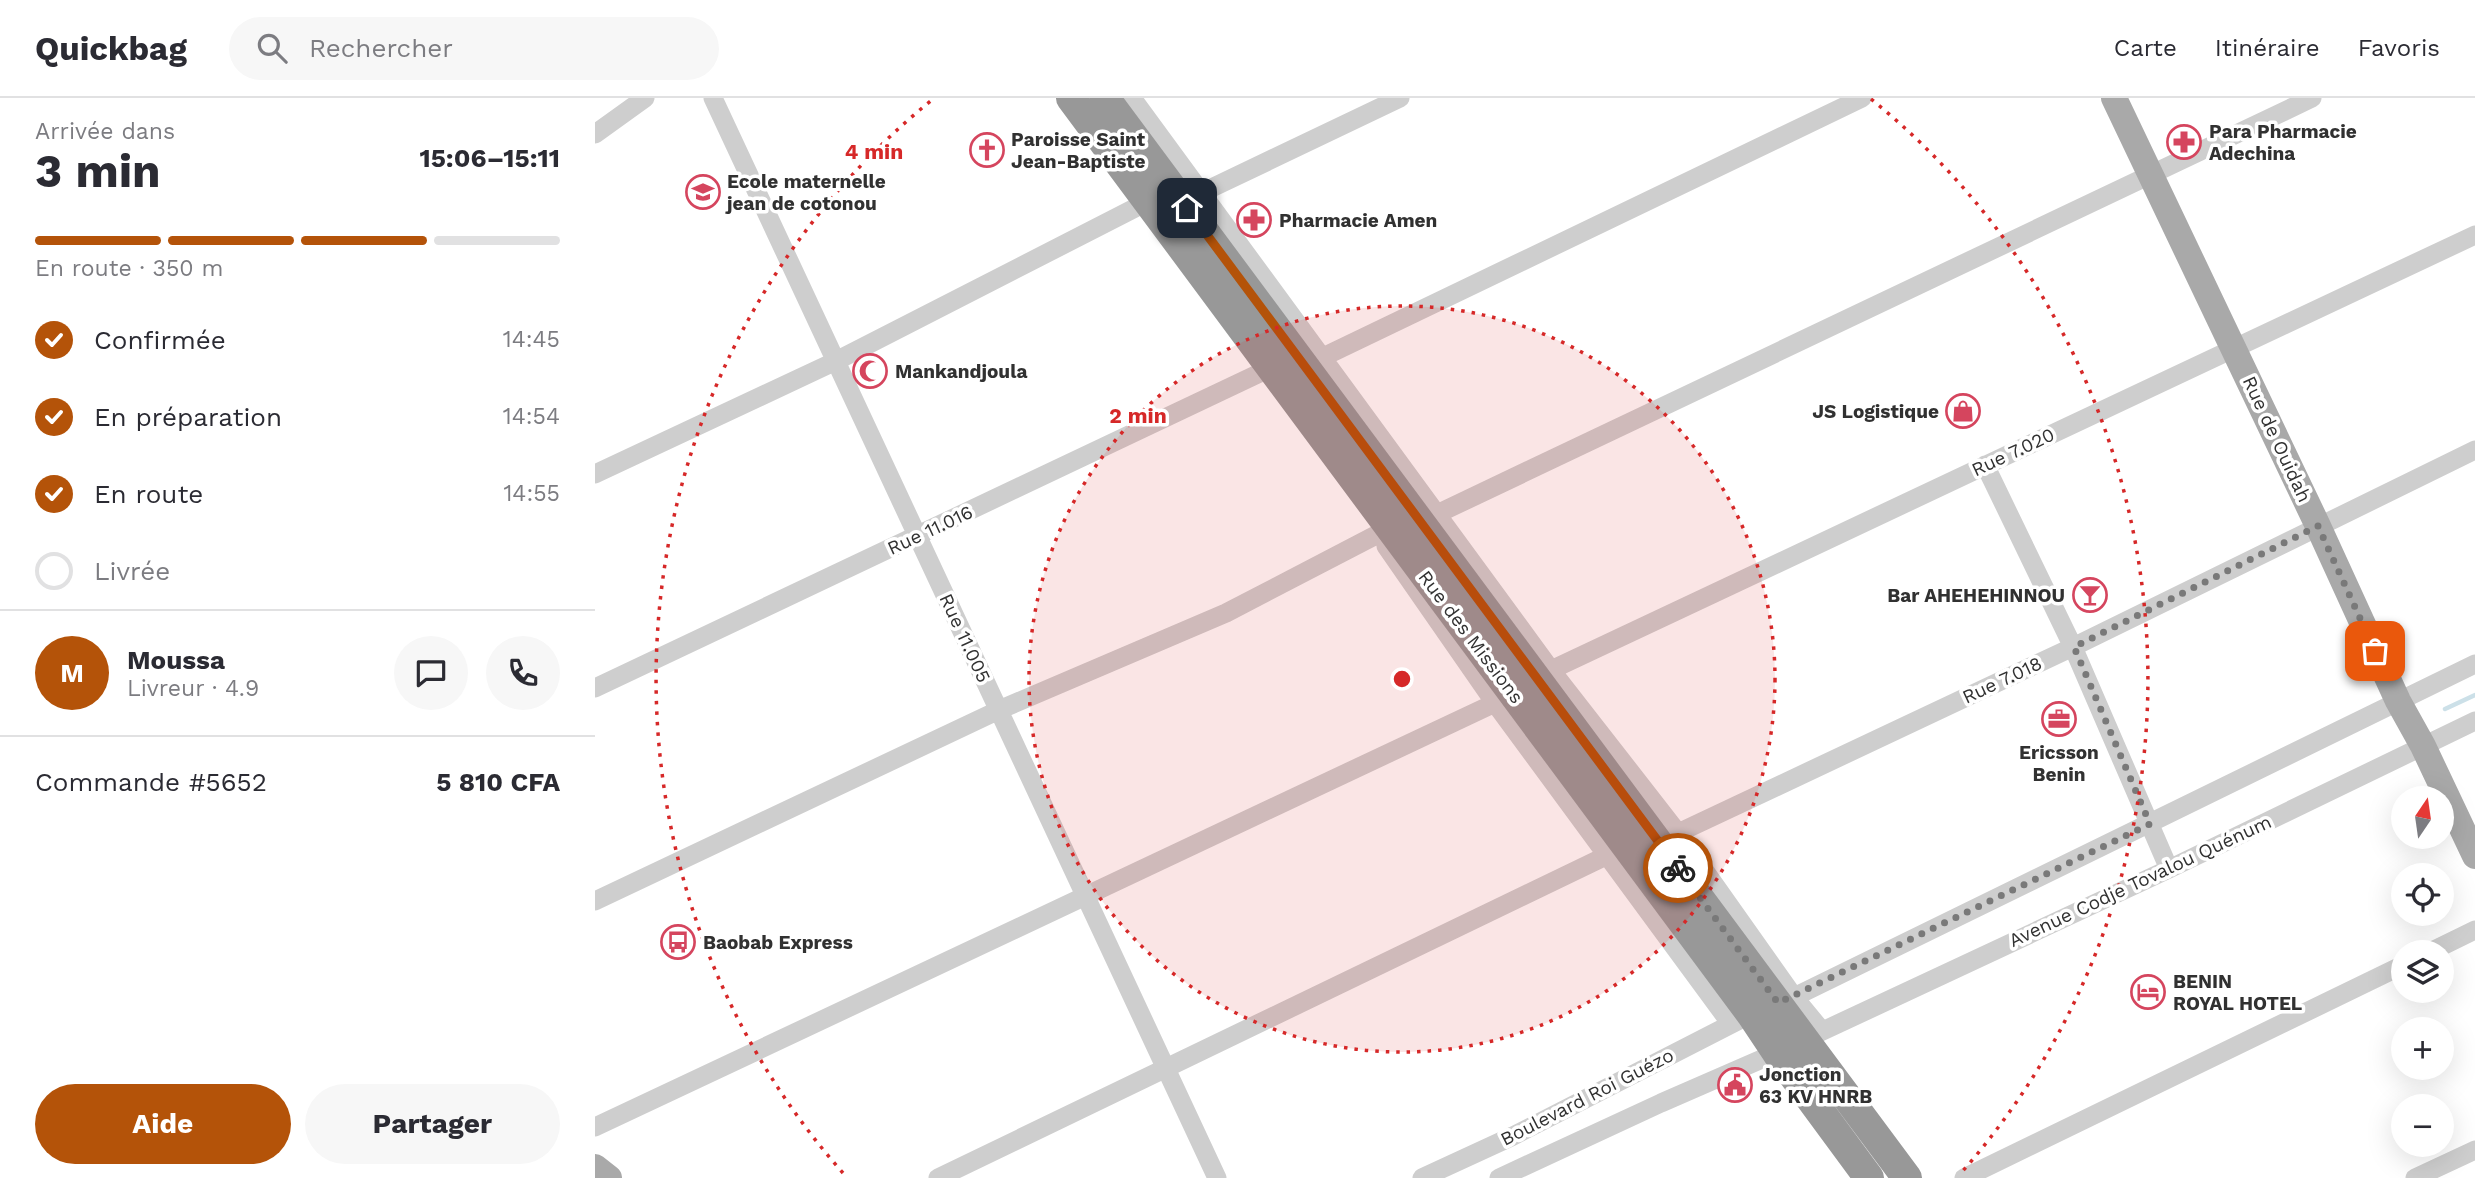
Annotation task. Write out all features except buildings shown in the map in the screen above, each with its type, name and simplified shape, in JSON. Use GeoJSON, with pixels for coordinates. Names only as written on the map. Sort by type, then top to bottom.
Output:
{"type":"FeatureCollection","features":[{"type":"Feature","properties":{"kind":"highway","name":"Rue des Missions"},"geometry":{"type":"LineString","coordinates":[[1071,98],[1764,1009],[1813,1036],[1907,1178]]}},
{"type":"Feature","properties":{"kind":"highway","name":"Rue des Missions"},"geometry":{"type":"LineString","coordinates":[[1105,98],[1764,1009],[1777,1053],[1869,1178]]}},
{"type":"Feature","properties":{"kind":"main road","name":"Rue de Ouidah"},"geometry":{"type":"LineString","coordinates":[[2115,98],[2398,701],[2423,746],[2475,856]]}},
{"type":"Feature","properties":{"kind":"main road"},"geometry":{"type":"LineString","coordinates":[[595,1167],[608,1178]]}},
{"type":"Feature","properties":{"kind":"street"},"geometry":{"type":"LineString","coordinates":[[595,134],[646,98]]}},
{"type":"Feature","properties":{"kind":"street","name":"Rue 11.005"},"geometry":{"type":"LineString","coordinates":[[713,98],[1217,1178]]}},
{"type":"Feature","properties":{"kind":"street"},"geometry":{"type":"LineString","coordinates":[[1055,98],[1135,208],[1264,370],[1495,703],[1608,855],[1764,1009]]}},
{"type":"Feature","properties":{"kind":"street"},"geometry":{"type":"LineString","coordinates":[[1132,98],[1439,513],[1551,670],[1678,834],[1764,1009]]}},
{"type":"Feature","properties":{"kind":"street"},"geometry":{"type":"LineString","coordinates":[[1201,193],[1399,98]]}},
{"type":"Feature","properties":{"kind":"street"},"geometry":{"type":"LineString","coordinates":[[1322,357],[1820,107],[1862,98]]}},
{"type":"Feature","properties":{"kind":"street"},"geometry":{"type":"LineString","coordinates":[[1439,513],[2312,98]]}},
{"type":"Feature","properties":{"kind":"street"},"geometry":{"type":"LineString","coordinates":[[595,474],[836,361],[1135,208]]}},
{"type":"Feature","properties":{"kind":"street","name":"Rue 7.020"},"geometry":{"type":"LineString","coordinates":[[1551,670],[2475,235]]}},
{"type":"Feature","properties":{"kind":"street","name":"Rue 11.016"},"geometry":{"type":"LineString","coordinates":[[595,688],[1264,370]]}},
{"type":"Feature","properties":{"kind":"street","name":"Rue 7.018"},"geometry":{"type":"LineString","coordinates":[[1678,834],[2074,647],[2475,450]]}},
{"type":"Feature","properties":{"kind":"street"},"geometry":{"type":"LineString","coordinates":[[1985,465],[2074,647],[2169,869]]}},
{"type":"Feature","properties":{"kind":"street"},"geometry":{"type":"LineString","coordinates":[[595,901],[999,710],[1226,613],[1378,534]]}},
{"type":"Feature","properties":{"kind":"street"},"geometry":{"type":"LineString","coordinates":[[1764,1009],[2475,664]]}},
{"type":"Feature","properties":{"kind":"street"},"geometry":{"type":"LineString","coordinates":[[595,1127],[1495,703]]}},
{"type":"Feature","properties":{"kind":"street","name":"Avenue Codje Tovalou Quénum"},"geometry":{"type":"LineString","coordinates":[[1777,1053],[2169,869],[2475,721]]}},
{"type":"Feature","properties":{"kind":"street"},"geometry":{"type":"LineString","coordinates":[[938,1178],[1608,855]]}},
{"type":"Feature","properties":{"kind":"street"},"geometry":{"type":"LineString","coordinates":[[2454,940],[2475,930]]}},
{"type":"Feature","properties":{"kind":"street"},"geometry":{"type":"LineString","coordinates":[[1964,1178],[2391,971]]}},
{"type":"Feature","properties":{"kind":"street","name":"Boulevard Roi Guézo"},"geometry":{"type":"LineString","coordinates":[[1422,1178],[1513,1136],[1764,1009]]}},
{"type":"Feature","properties":{"kind":"street","name":"Boulevard Roi Guézo"},"geometry":{"type":"LineString","coordinates":[[1499,1178],[1669,1099],[1777,1053]]}},
{"type":"Feature","properties":{"kind":"street"},"geometry":{"type":"LineString","coordinates":[[2416,1178],[2475,1150]]}},
{"type":"Feature","properties":{"kind":"waterway"},"geometry":{"type":"LineString","coordinates":[[2445,709],[2475,695]]}},
{"type":"Feature","properties":{"kind":"way so far"},"geometry":{"type":"LineString","coordinates":[[1678,868],[1778,1003],[2150,824],[2074,647],[2318,526],[2375,651]]}},
{"type":"Feature","properties":{"kind":"place","name":"Para Pharmacie Adechina"},"geometry":{"type":"Point","coordinates":[2184,142]}},
{"type":"Feature","properties":{"kind":"place","name":"Paroisse Saint Jean-Baptiste"},"geometry":{"type":"Point","coordinates":[987,150]}},
{"type":"Feature","properties":{"kind":"place","name":"Ecole maternelle jean de cotonou"},"geometry":{"type":"Point","coordinates":[703,192]}},
{"type":"Feature","properties":{"kind":"place","name":"Pharmacie Amen"},"geometry":{"type":"Point","coordinates":[1254,220]}},
{"type":"Feature","properties":{"kind":"place","name":"Mankandjoula"},"geometry":{"type":"Point","coordinates":[870,371]}},
{"type":"Feature","properties":{"kind":"place","name":"JS Logistique"},"geometry":{"type":"Point","coordinates":[1963,411]}},
{"type":"Feature","properties":{"kind":"place","name":"Bar AHEHEHINNOU"},"geometry":{"type":"Point","coordinates":[2090,595]}},
{"type":"Feature","properties":{"kind":"place","name":"Ericsson Benin"},"geometry":{"type":"Point","coordinates":[2059,719]}},
{"type":"Feature","properties":{"kind":"place","name":"Baobab Express"},"geometry":{"type":"Point","coordinates":[678,942]}},
{"type":"Feature","properties":{"kind":"place","name":"BENIN ROYAL HOTEL"},"geometry":{"type":"Point","coordinates":[2148,992]}},
{"type":"Feature","properties":{"kind":"place","name":"Jonction 63 KV HNRB"},"geometry":{"type":"Point","coordinates":[1735,1085]}},
{"type":"Feature","properties":{"kind":"route"},"geometry":{"type":"LineString","coordinates":[[1187,208],[1678,868]]}}]}
